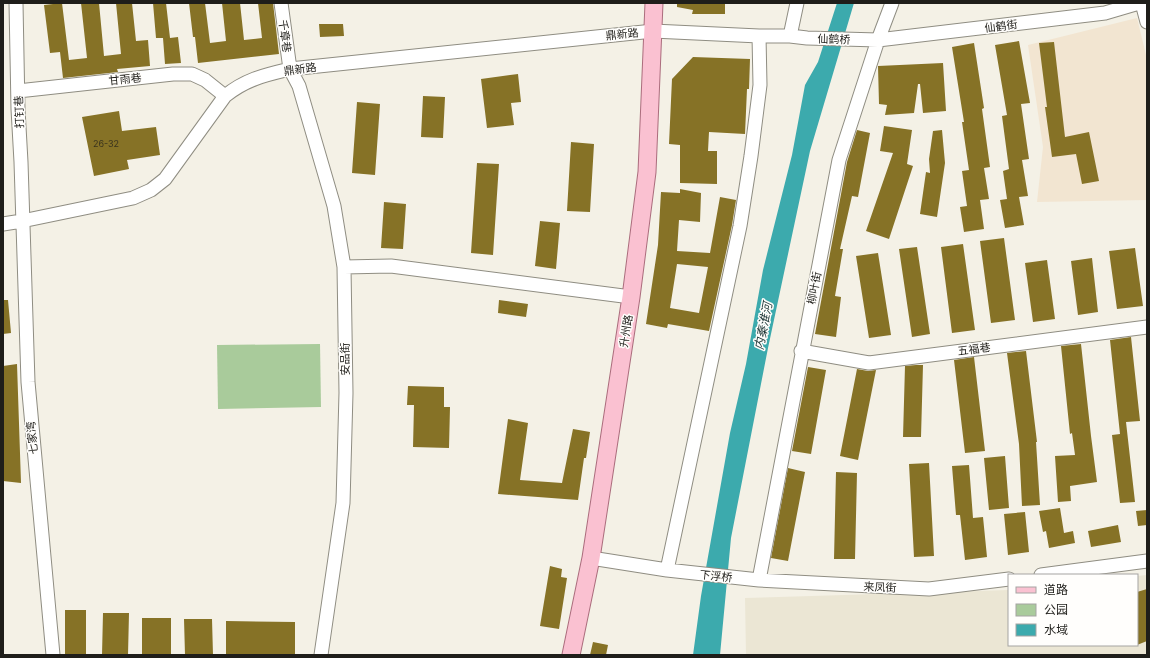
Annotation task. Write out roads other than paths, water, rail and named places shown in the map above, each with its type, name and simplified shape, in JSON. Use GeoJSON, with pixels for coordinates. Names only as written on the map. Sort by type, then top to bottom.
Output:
{"type":"FeatureCollection","features":[{"type":"Feature","properties":{"kind":"main road","name":"升州路"},"geometry":{"type":"LineString","coordinates":[[571,655],[591,558],[631,297],[647,172],[654,3]]}},
{"type":"Feature","properties":{"kind":"street","name":"打钉巷"},"geometry":{"type":"LineString","coordinates":[[16,3],[22,221]]}},
{"type":"Feature","properties":{"kind":"street","name":"千章巷"},"geometry":{"type":"LineString","coordinates":[[281,3],[290,69]]}},
{"type":"Feature","properties":{"kind":"street"},"geometry":{"type":"LineString","coordinates":[[653,31],[790,36],[797,3]]}},
{"type":"Feature","properties":{"kind":"street","name":"柳叶街"},"geometry":{"type":"LineString","coordinates":[[754,580],[839,160],[878,40],[892,3]]}},
{"type":"Feature","properties":{"kind":"street"},"geometry":{"type":"LineString","coordinates":[[1141,3],[1147,22]]}},
{"type":"Feature","properties":{"kind":"street","name":"仙鹤街"},"geometry":{"type":"LineString","coordinates":[[861,40],[878,40],[1105,13],[1141,3]]}},
{"type":"Feature","properties":{"kind":"street","name":"鼎新路"},"geometry":{"type":"LineString","coordinates":[[3,224],[133,198],[151,190],[166,179],[225,96],[237,87],[255,78],[290,69],[653,31]]}},
{"type":"Feature","properties":{"kind":"street"},"geometry":{"type":"LineString","coordinates":[[591,558],[667,570],[740,226],[760,85],[759,36]]}},
{"type":"Feature","properties":{"kind":"street","name":"仙鹤桥"},"geometry":{"type":"LineString","coordinates":[[790,36],[861,40]]}},
{"type":"Feature","properties":{"kind":"street","name":"安品街"},"geometry":{"type":"LineString","coordinates":[[290,69],[299,86],[334,206],[344,268],[346,393],[343,503],[322,655]]}},
{"type":"Feature","properties":{"kind":"street","name":"甘雨巷"},"geometry":{"type":"LineString","coordinates":[[18,91],[173,74],[192,74],[205,80],[225,96]]}},
{"type":"Feature","properties":{"kind":"street","name":"七家湾"},"geometry":{"type":"LineString","coordinates":[[22,221],[30,413],[53,655]]}},
{"type":"Feature","properties":{"kind":"street"},"geometry":{"type":"LineString","coordinates":[[344,268],[391,266],[631,297]]}},
{"type":"Feature","properties":{"kind":"street","name":"五福巷"},"geometry":{"type":"LineString","coordinates":[[801,351],[869,363],[1147,327]]}},
{"type":"Feature","properties":{"kind":"street"},"geometry":{"type":"LineString","coordinates":[[1048,574],[1147,561]]}},
{"type":"Feature","properties":{"kind":"street","name":"下浮桥"},"geometry":{"type":"LineString","coordinates":[[667,570],[754,580]]}},
{"type":"Feature","properties":{"kind":"street","name":"来凤街"},"geometry":{"type":"LineString","coordinates":[[754,580],[929,589],[1008,579]]}},
{"type":"Feature","properties":{"kind":"water","name":"内秦淮河"},"geometry":{"type":"Polygon","coordinates":[[[837,3],[854,3],[810,151],[768,348],[731,538],[720,655],[693,655],[701,596],[730,433],[746,364],[763,270],[792,155],[805,85],[818,62],[837,3]]]}}]}
